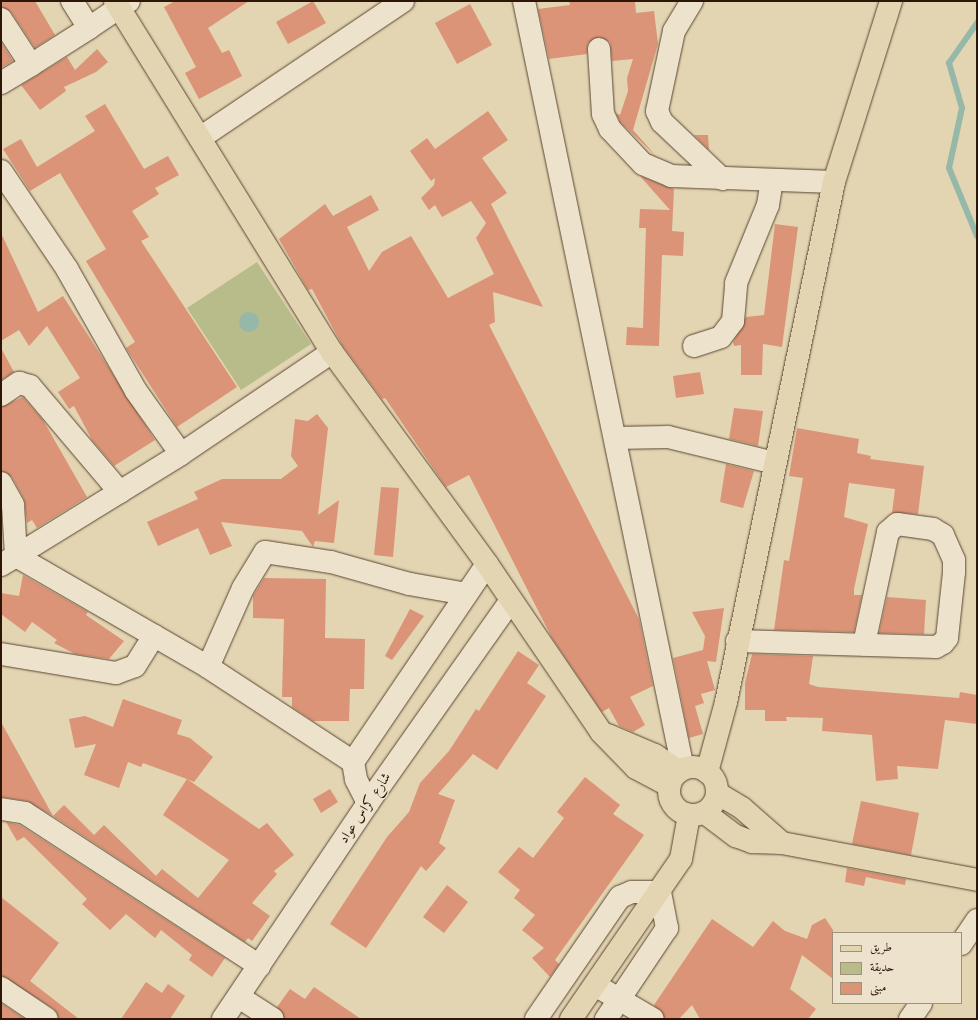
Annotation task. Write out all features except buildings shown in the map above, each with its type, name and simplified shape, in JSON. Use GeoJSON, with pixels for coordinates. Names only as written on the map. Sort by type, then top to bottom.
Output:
{"type":"FeatureCollection","features":[{"type":"Feature","properties":{"kind":"main road"},"geometry":{"type":"LineString","coordinates":[[782,843],[742,808],[717,793],[707,772],[737,640],[834,182],[891,1]]}},
{"type":"Feature","properties":{"kind":"main road"},"geometry":{"type":"LineString","coordinates":[[121,3],[200,138],[332,352],[487,564],[601,732],[655,755],[677,776]]}},
{"type":"Feature","properties":{"kind":"main road"},"geometry":{"type":"LineString","coordinates":[[677,776],[696,768],[707,772]]}},
{"type":"Feature","properties":{"kind":"main road"},"geometry":{"type":"LineString","coordinates":[[677,776],[671,801],[736,836],[752,842],[782,843],[977,880]]}},
{"type":"Feature","properties":{"kind":"main road"},"geometry":{"type":"LineString","coordinates":[[572,1019],[660,892],[681,859],[697,814],[717,793]]}},
{"type":"Feature","properties":{"kind":"street"},"geometry":{"type":"LineString","coordinates":[[72,1],[89,28]]}},
{"type":"Feature","properties":{"kind":"street"},"geometry":{"type":"LineString","coordinates":[[200,138],[403,1]]}},
{"type":"Feature","properties":{"kind":"street"},"geometry":{"type":"LineString","coordinates":[[524,1],[615,438],[677,776]]}},
{"type":"Feature","properties":{"kind":"street"},"geometry":{"type":"LineString","coordinates":[[692,1],[674,31],[656,111],[662,122],[722,179]]}},
{"type":"Feature","properties":{"kind":"street"},"geometry":{"type":"LineString","coordinates":[[1,82],[31,65],[89,28],[121,3]]}},
{"type":"Feature","properties":{"kind":"street"},"geometry":{"type":"LineString","coordinates":[[1,19],[31,65]]}},
{"type":"Feature","properties":{"kind":"street"},"geometry":{"type":"LineString","coordinates":[[599,48],[603,114],[610,129],[643,164],[671,176],[834,182]]}},
{"type":"Feature","properties":{"kind":"street"},"geometry":{"type":"LineString","coordinates":[[1,171],[67,269],[136,390],[182,454]]}},
{"type":"Feature","properties":{"kind":"street"},"geometry":{"type":"LineString","coordinates":[[694,346],[721,337],[733,322],[736,283],[768,205],[772,180]]}},
{"type":"Feature","properties":{"kind":"street"},"geometry":{"type":"LineString","coordinates":[[9,560],[182,454],[332,352]]}},
{"type":"Feature","properties":{"kind":"street"},"geometry":{"type":"LineString","coordinates":[[1,394],[19,383],[30,386],[120,492]]}},
{"type":"Feature","properties":{"kind":"street"},"geometry":{"type":"LineString","coordinates":[[615,438],[668,437],[775,463]]}},
{"type":"Feature","properties":{"kind":"street"},"geometry":{"type":"LineString","coordinates":[[1,483],[13,505],[9,560]]}},
{"type":"Feature","properties":{"kind":"street"},"geometry":{"type":"LineString","coordinates":[[737,640],[936,647],[947,638],[954,572],[954,560],[943,535],[933,530],[897,524],[890,529],[864,644]]}},
{"type":"Feature","properties":{"kind":"street"},"geometry":{"type":"LineString","coordinates":[[208,667],[243,588],[265,552],[331,562],[410,584],[466,594]]}},
{"type":"Feature","properties":{"kind":"street"},"geometry":{"type":"LineString","coordinates":[[9,560],[154,636],[208,667],[353,762]]}},
{"type":"Feature","properties":{"kind":"street"},"geometry":{"type":"LineString","coordinates":[[368,803],[356,779],[353,762],[487,564]]}},
{"type":"Feature","properties":{"kind":"street","name":"شارع كراس عواد"},"geometry":{"type":"LineString","coordinates":[[223,1019],[368,803],[511,600]]}},
{"type":"Feature","properties":{"kind":"street"},"geometry":{"type":"LineString","coordinates":[[1,654],[116,673],[135,666],[154,636]]}},
{"type":"Feature","properties":{"kind":"street"},"geometry":{"type":"LineString","coordinates":[[1,808],[25,813],[260,966]]}},
{"type":"Feature","properties":{"kind":"street"},"geometry":{"type":"LineString","coordinates":[[536,1019],[620,897],[632,892],[660,892],[667,928],[606,1019]]}},
{"type":"Feature","properties":{"kind":"street"},"geometry":{"type":"LineString","coordinates":[[962,942],[977,920]]}},
{"type":"Feature","properties":{"kind":"street"},"geometry":{"type":"LineString","coordinates":[[595,985],[621,998],[653,1019]]}},
{"type":"Feature","properties":{"kind":"street"},"geometry":{"type":"LineString","coordinates":[[1,988],[47,1019]]}},
{"type":"Feature","properties":{"kind":"street"},"geometry":{"type":"LineString","coordinates":[[239,997],[273,1019]]}},
{"type":"Feature","properties":{"kind":"street"},"geometry":{"type":"LineString","coordinates":[[910,1019],[920,1004]]}},
{"type":"Feature","properties":{"kind":"green space"},"geometry":{"type":"Polygon","coordinates":[[[257,262],[311,344],[241,390],[187,308],[257,262]]]}},
{"type":"Feature","properties":{"kind":"shaded area"},"geometry":{"type":"Polygon","coordinates":[[[245,312],[253,312],[259,318],[259,326],[253,332],[245,332],[239,326],[239,318],[245,312]]]}},
{"type":"Feature","properties":{"kind":"waterway"},"geometry":{"type":"LineString","coordinates":[[977,23],[949,63],[962,108],[949,168],[977,236]]}}]}
